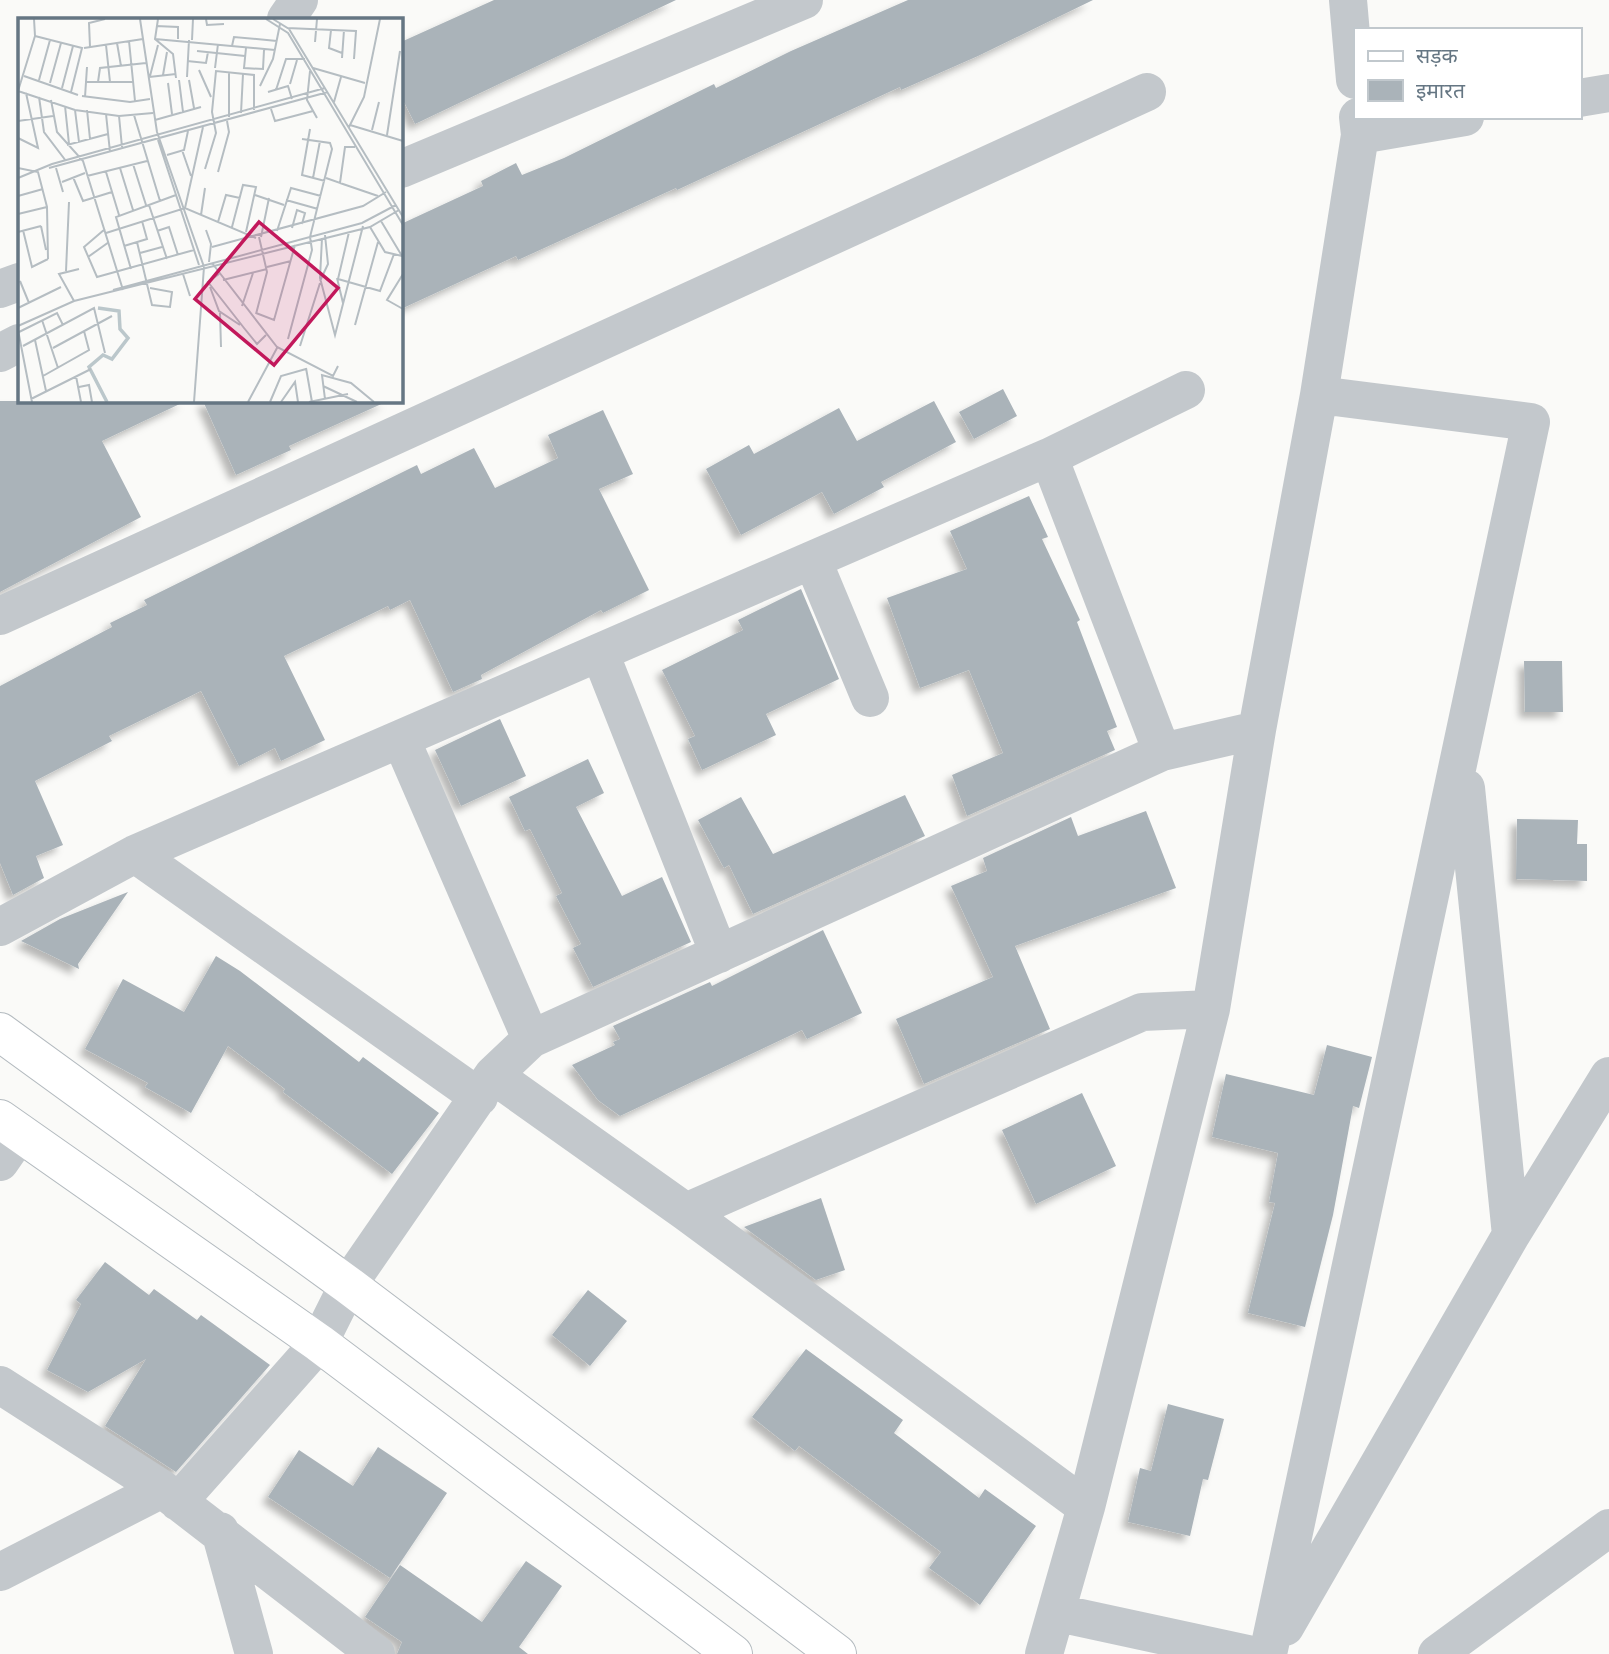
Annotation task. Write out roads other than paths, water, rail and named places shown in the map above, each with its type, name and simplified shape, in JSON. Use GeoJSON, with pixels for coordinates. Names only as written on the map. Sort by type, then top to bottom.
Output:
{"type":"FeatureCollection","features":[{"type":"Feature","properties":{"kind":"street"},"geometry":{"type":"LineString","coordinates":[[287,18],[299,0]]}},
{"type":"Feature","properties":{"kind":"street"},"geometry":{"type":"LineString","coordinates":[[402,169],[804,0]]}},
{"type":"Feature","properties":{"kind":"street"},"geometry":{"type":"LineString","coordinates":[[1349,0],[1354,67]]}},
{"type":"Feature","properties":{"kind":"street"},"geometry":{"type":"LineString","coordinates":[[0,616],[1147,92]]}},
{"type":"Feature","properties":{"kind":"street"},"geometry":{"type":"LineString","coordinates":[[1581,98],[1609,93]]}},
{"type":"Feature","properties":{"kind":"street"},"geometry":{"type":"LineString","coordinates":[[1044,1654],[1058,1613],[1086,1507],[1211,1009],[1257,730],[1319,395],[1359,126],[1441,119]]}},
{"type":"Feature","properties":{"kind":"street"},"geometry":{"type":"LineString","coordinates":[[0,289],[18,282]]}},
{"type":"Feature","properties":{"kind":"street"},"geometry":{"type":"LineString","coordinates":[[0,353],[18,344]]}},
{"type":"Feature","properties":{"kind":"street"},"geometry":{"type":"LineString","coordinates":[[0,927],[135,853],[813,561],[1049,457],[1186,390]]}},
{"type":"Feature","properties":{"kind":"street"},"geometry":{"type":"LineString","coordinates":[[1269,1654],[1531,422],[1319,395]]}},
{"type":"Feature","properties":{"kind":"street"},"geometry":{"type":"LineString","coordinates":[[1049,457],[1161,752]]}},
{"type":"Feature","properties":{"kind":"street"},"geometry":{"type":"LineString","coordinates":[[813,561],[870,698]]}},
{"type":"Feature","properties":{"kind":"street"},"geometry":{"type":"LineString","coordinates":[[600,653],[719,954]]}},
{"type":"Feature","properties":{"kind":"street"},"geometry":{"type":"LineString","coordinates":[[0,1572],[170,1496],[319,1343],[348,1285],[486,1086],[531,1039],[1161,752],[1257,730]]}},
{"type":"Feature","properties":{"kind":"street"},"geometry":{"type":"LineString","coordinates":[[401,739],[531,1039]]}},
{"type":"Feature","properties":{"kind":"street"},"geometry":{"type":"LineString","coordinates":[[1463,751],[1511,1236]]}},
{"type":"Feature","properties":{"kind":"street"},"geometry":{"type":"LineString","coordinates":[[135,853],[486,1086],[686,1212],[1086,1507]]}},
{"type":"Feature","properties":{"kind":"street"},"geometry":{"type":"LineString","coordinates":[[686,1212],[1142,1012],[1211,1009]]}},
{"type":"Feature","properties":{"kind":"street"},"geometry":{"type":"LineString","coordinates":[[0,1032],[348,1285],[837,1654]]}},
{"type":"Feature","properties":{"kind":"street"},"geometry":{"type":"LineString","coordinates":[[1269,1654],[1511,1236],[1609,1076]]}},
{"type":"Feature","properties":{"kind":"street"},"geometry":{"type":"LineString","coordinates":[[7,1138],[319,1343],[733,1654]]}},
{"type":"Feature","properties":{"kind":"street"},"geometry":{"type":"LineString","coordinates":[[0,1385],[220,1531],[376,1654]]}},
{"type":"Feature","properties":{"kind":"street"},"geometry":{"type":"LineString","coordinates":[[1437,1654],[1609,1528]]}},
{"type":"Feature","properties":{"kind":"street"},"geometry":{"type":"LineString","coordinates":[[220,1531],[254,1654]]}},
{"type":"Feature","properties":{"kind":"street"},"geometry":{"type":"LineString","coordinates":[[1058,1613],[1248,1654]]}}]}
